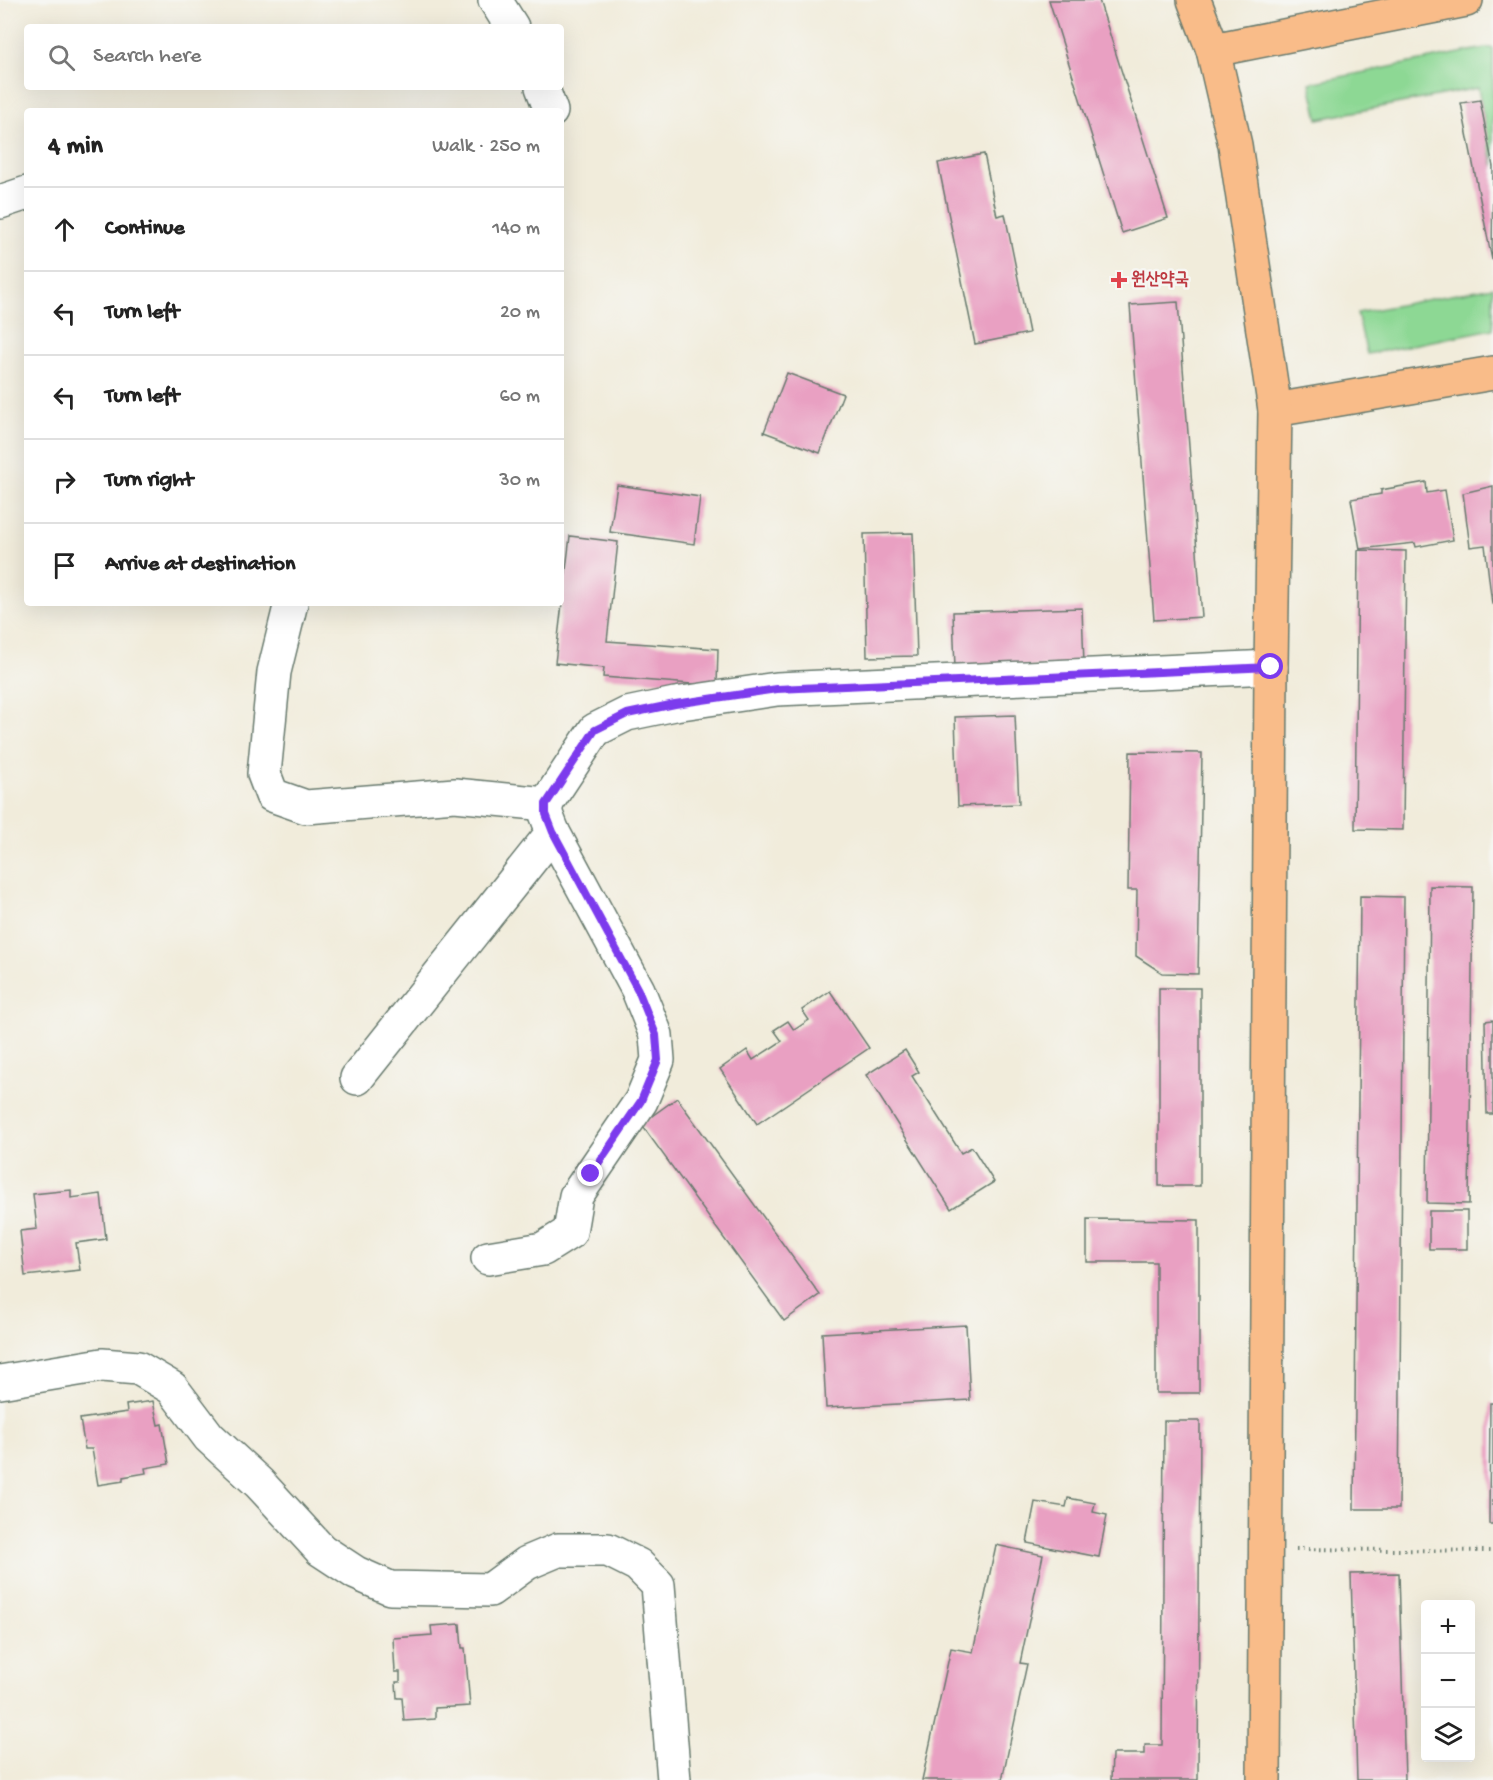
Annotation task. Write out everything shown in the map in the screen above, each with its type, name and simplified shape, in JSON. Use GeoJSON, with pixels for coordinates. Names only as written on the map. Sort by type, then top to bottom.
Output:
{"type":"FeatureCollection","features":[{"type":"Feature","properties":{"kind":"main road"},"geometry":{"type":"LineString","coordinates":[[1194,0],[1213,50],[1235,145],[1275,410],[1271,667],[1264,1780]]}},
{"type":"Feature","properties":{"kind":"main road"},"geometry":{"type":"LineString","coordinates":[[1213,50],[1466,0]]}},
{"type":"Feature","properties":{"kind":"main road"},"geometry":{"type":"LineString","coordinates":[[1275,410],[1493,373]]}},
{"type":"Feature","properties":{"kind":"street"},"geometry":{"type":"LineString","coordinates":[[495,0],[510,24]]}},
{"type":"Feature","properties":{"kind":"street"},"geometry":{"type":"LineString","coordinates":[[543,90],[550,108]]}},
{"type":"Feature","properties":{"kind":"street"},"geometry":{"type":"LineString","coordinates":[[0,202],[24,194]]}},
{"type":"Feature","properties":{"kind":"street"},"geometry":{"type":"LineString","coordinates":[[290,606],[274,672],[264,774],[272,795],[306,807],[455,795],[549,818],[638,990],[656,1035],[658,1060],[641,1101],[576,1196],[570,1232],[543,1249],[488,1258]]}},
{"type":"Feature","properties":{"kind":"street"},"geometry":{"type":"LineString","coordinates":[[357,1078],[549,818],[595,730],[627,714],[675,704],[777,689],[1271,667]]}},
{"type":"Feature","properties":{"kind":"street"},"geometry":{"type":"LineString","coordinates":[[0,1382],[102,1365],[138,1368],[172,1388],[209,1437],[259,1484],[321,1550],[356,1573],[390,1588],[490,1590],[527,1563],[558,1550],[608,1550],[638,1565],[658,1585],[674,1780]]}},
{"type":"Feature","properties":{"kind":"path"},"geometry":{"type":"LineString","coordinates":[[1266,1548],[1493,1551]]}},
{"type":"Feature","properties":{"kind":"green space"},"geometry":{"type":"Polygon","coordinates":[[[1493,48],[1493,167],[1478,88],[1318,119],[1310,83],[1493,48]]]}},
{"type":"Feature","properties":{"kind":"green space"},"geometry":{"type":"Polygon","coordinates":[[[1493,287],[1493,329],[1367,354],[1357,313],[1493,287]]]}},
{"type":"Feature","properties":{"kind":"building"},"geometry":{"type":"Polygon","coordinates":[[[1049,0],[1099,0],[1168,218],[1122,233],[1049,0]]]}},
{"type":"Feature","properties":{"kind":"building"},"geometry":{"type":"Polygon","coordinates":[[[1480,100],[1493,167],[1492,260],[1461,103],[1480,100]]]}},
{"type":"Feature","properties":{"kind":"building"},"geometry":{"type":"Polygon","coordinates":[[[984,154],[997,216],[1005,214],[1029,333],[975,344],[938,163],[984,154]]]}},
{"type":"Feature","properties":{"kind":"building"},"geometry":{"type":"Polygon","coordinates":[[[1178,302],[1202,617],[1154,620],[1130,305],[1178,302]]]}},
{"type":"Feature","properties":{"kind":"building"},"geometry":{"type":"Polygon","coordinates":[[[787,373],[843,394],[820,453],[764,432],[787,373]]]}},
{"type":"Feature","properties":{"kind":"building"},"geometry":{"type":"Polygon","coordinates":[[[1426,482],[1427,493],[1445,490],[1453,540],[1416,547],[1415,543],[1360,549],[1351,499],[1381,494],[1381,490],[1426,482]]]}},
{"type":"Feature","properties":{"kind":"building"},"geometry":{"type":"Polygon","coordinates":[[[617,485],[700,497],[694,544],[610,532],[617,485]]]}},
{"type":"Feature","properties":{"kind":"building"},"geometry":{"type":"Polygon","coordinates":[[[1493,486],[1492,604],[1485,545],[1470,547],[1463,493],[1493,486]]]}},
{"type":"Feature","properties":{"kind":"building"},"geometry":{"type":"Polygon","coordinates":[[[913,533],[917,656],[867,657],[864,534],[913,533]]]}},
{"type":"Feature","properties":{"kind":"building"},"geometry":{"type":"Polygon","coordinates":[[[570,536],[618,542],[607,641],[718,649],[717,686],[603,677],[604,668],[555,663],[562,606],[564,606],[570,536]]]}},
{"type":"Feature","properties":{"kind":"building"},"geometry":{"type":"Polygon","coordinates":[[[1358,550],[1406,551],[1403,830],[1355,829],[1358,550]]]}},
{"type":"Feature","properties":{"kind":"building"},"geometry":{"type":"Polygon","coordinates":[[[1082,608],[1084,665],[955,669],[953,612],[1082,608]]]}},
{"type":"Feature","properties":{"kind":"building"},"geometry":{"type":"Polygon","coordinates":[[[1015,715],[1019,804],[958,806],[955,717],[1015,715]]]}},
{"type":"Feature","properties":{"kind":"building"},"geometry":{"type":"Polygon","coordinates":[[[1130,752],[1202,753],[1198,974],[1162,973],[1136,956],[1137,890],[1128,890],[1130,752]]]}},
{"type":"Feature","properties":{"kind":"building"},"geometry":{"type":"Polygon","coordinates":[[[1430,886],[1473,887],[1469,1204],[1427,1203],[1430,886]]]}},
{"type":"Feature","properties":{"kind":"building"},"geometry":{"type":"Polygon","coordinates":[[[1360,896],[1404,897],[1399,1509],[1354,1509],[1360,896]]]}},
{"type":"Feature","properties":{"kind":"building"},"geometry":{"type":"Polygon","coordinates":[[[1159,988],[1200,988],[1200,1186],[1159,1186],[1159,988]]]}},
{"type":"Feature","properties":{"kind":"building"},"geometry":{"type":"Polygon","coordinates":[[[830,991],[869,1048],[757,1124],[720,1069],[747,1050],[753,1060],[782,1041],[774,1030],[788,1021],[794,1030],[809,1020],[802,1010],[830,991]]]}},
{"type":"Feature","properties":{"kind":"building"},"geometry":{"type":"Polygon","coordinates":[[[1493,1020],[1493,1114],[1487,1114],[1485,1021],[1493,1020]]]}},
{"type":"Feature","properties":{"kind":"building"},"geometry":{"type":"Polygon","coordinates":[[[905,1050],[919,1072],[912,1076],[961,1153],[972,1147],[994,1182],[951,1209],[866,1075],[905,1050]]]}},
{"type":"Feature","properties":{"kind":"building"},"geometry":{"type":"Polygon","coordinates":[[[677,1098],[820,1295],[784,1321],[641,1124],[677,1098]]]}},
{"type":"Feature","properties":{"kind":"building"},"geometry":{"type":"Polygon","coordinates":[[[71,1190],[71,1198],[101,1194],[106,1239],[76,1243],[80,1270],[25,1276],[20,1231],[37,1229],[33,1194],[71,1190]]]}},
{"type":"Feature","properties":{"kind":"building"},"geometry":{"type":"Polygon","coordinates":[[[1429,1211],[1467,1211],[1467,1249],[1429,1249],[1429,1211]]]}},
{"type":"Feature","properties":{"kind":"building"},"geometry":{"type":"Polygon","coordinates":[[[1087,1219],[1199,1220],[1199,1393],[1156,1393],[1156,1262],[1087,1262],[1087,1219]]]}},
{"type":"Feature","properties":{"kind":"building"},"geometry":{"type":"Polygon","coordinates":[[[966,1325],[970,1400],[826,1408],[822,1333],[966,1325]]]}},
{"type":"Feature","properties":{"kind":"building"},"geometry":{"type":"Polygon","coordinates":[[[153,1401],[158,1425],[162,1424],[169,1464],[145,1468],[146,1473],[123,1477],[123,1481],[98,1485],[92,1449],[85,1449],[80,1419],[127,1412],[126,1405],[153,1401]]]}},
{"type":"Feature","properties":{"kind":"building"},"geometry":{"type":"Polygon","coordinates":[[[1490,1403],[1493,1403],[1493,1524],[1489,1524],[1490,1403]]]}},
{"type":"Feature","properties":{"kind":"building"},"geometry":{"type":"Polygon","coordinates":[[[1164,1421],[1200,1421],[1198,1780],[1111,1780],[1112,1754],[1145,1754],[1145,1745],[1162,1745],[1164,1421]]]}},
{"type":"Feature","properties":{"kind":"building"},"geometry":{"type":"Polygon","coordinates":[[[1068,1498],[1095,1503],[1093,1512],[1107,1515],[1099,1557],[1027,1543],[1035,1502],[1066,1507],[1068,1498]]]}},
{"type":"Feature","properties":{"kind":"building"},"geometry":{"type":"Polygon","coordinates":[[[996,1545],[1043,1555],[1020,1663],[1027,1664],[1002,1780],[922,1780],[951,1648],[973,1652],[996,1545]]]}},
{"type":"Feature","properties":{"kind":"building"},"geometry":{"type":"Polygon","coordinates":[[[1399,1573],[1405,1780],[1357,1780],[1351,1574],[1399,1573]]]}},
{"type":"Feature","properties":{"kind":"building"},"geometry":{"type":"Polygon","coordinates":[[[460,1624],[462,1648],[465,1648],[470,1706],[435,1708],[435,1719],[404,1721],[402,1698],[397,1698],[396,1682],[400,1682],[400,1672],[395,1672],[393,1638],[432,1635],[431,1626],[460,1624]]]}},
{"type":"Feature","properties":{"kind":"place","name":"원산약국"},"geometry":{"type":"Point","coordinates":[1119,280]}},
{"type":"Feature","properties":{"kind":"route"},"geometry":{"type":"LineString","coordinates":[[591,1174],[641,1101],[658,1060],[656,1035],[638,990],[553,832],[546,814],[546,804],[595,730],[627,714],[675,704],[777,689],[1271,667]]}}]}
